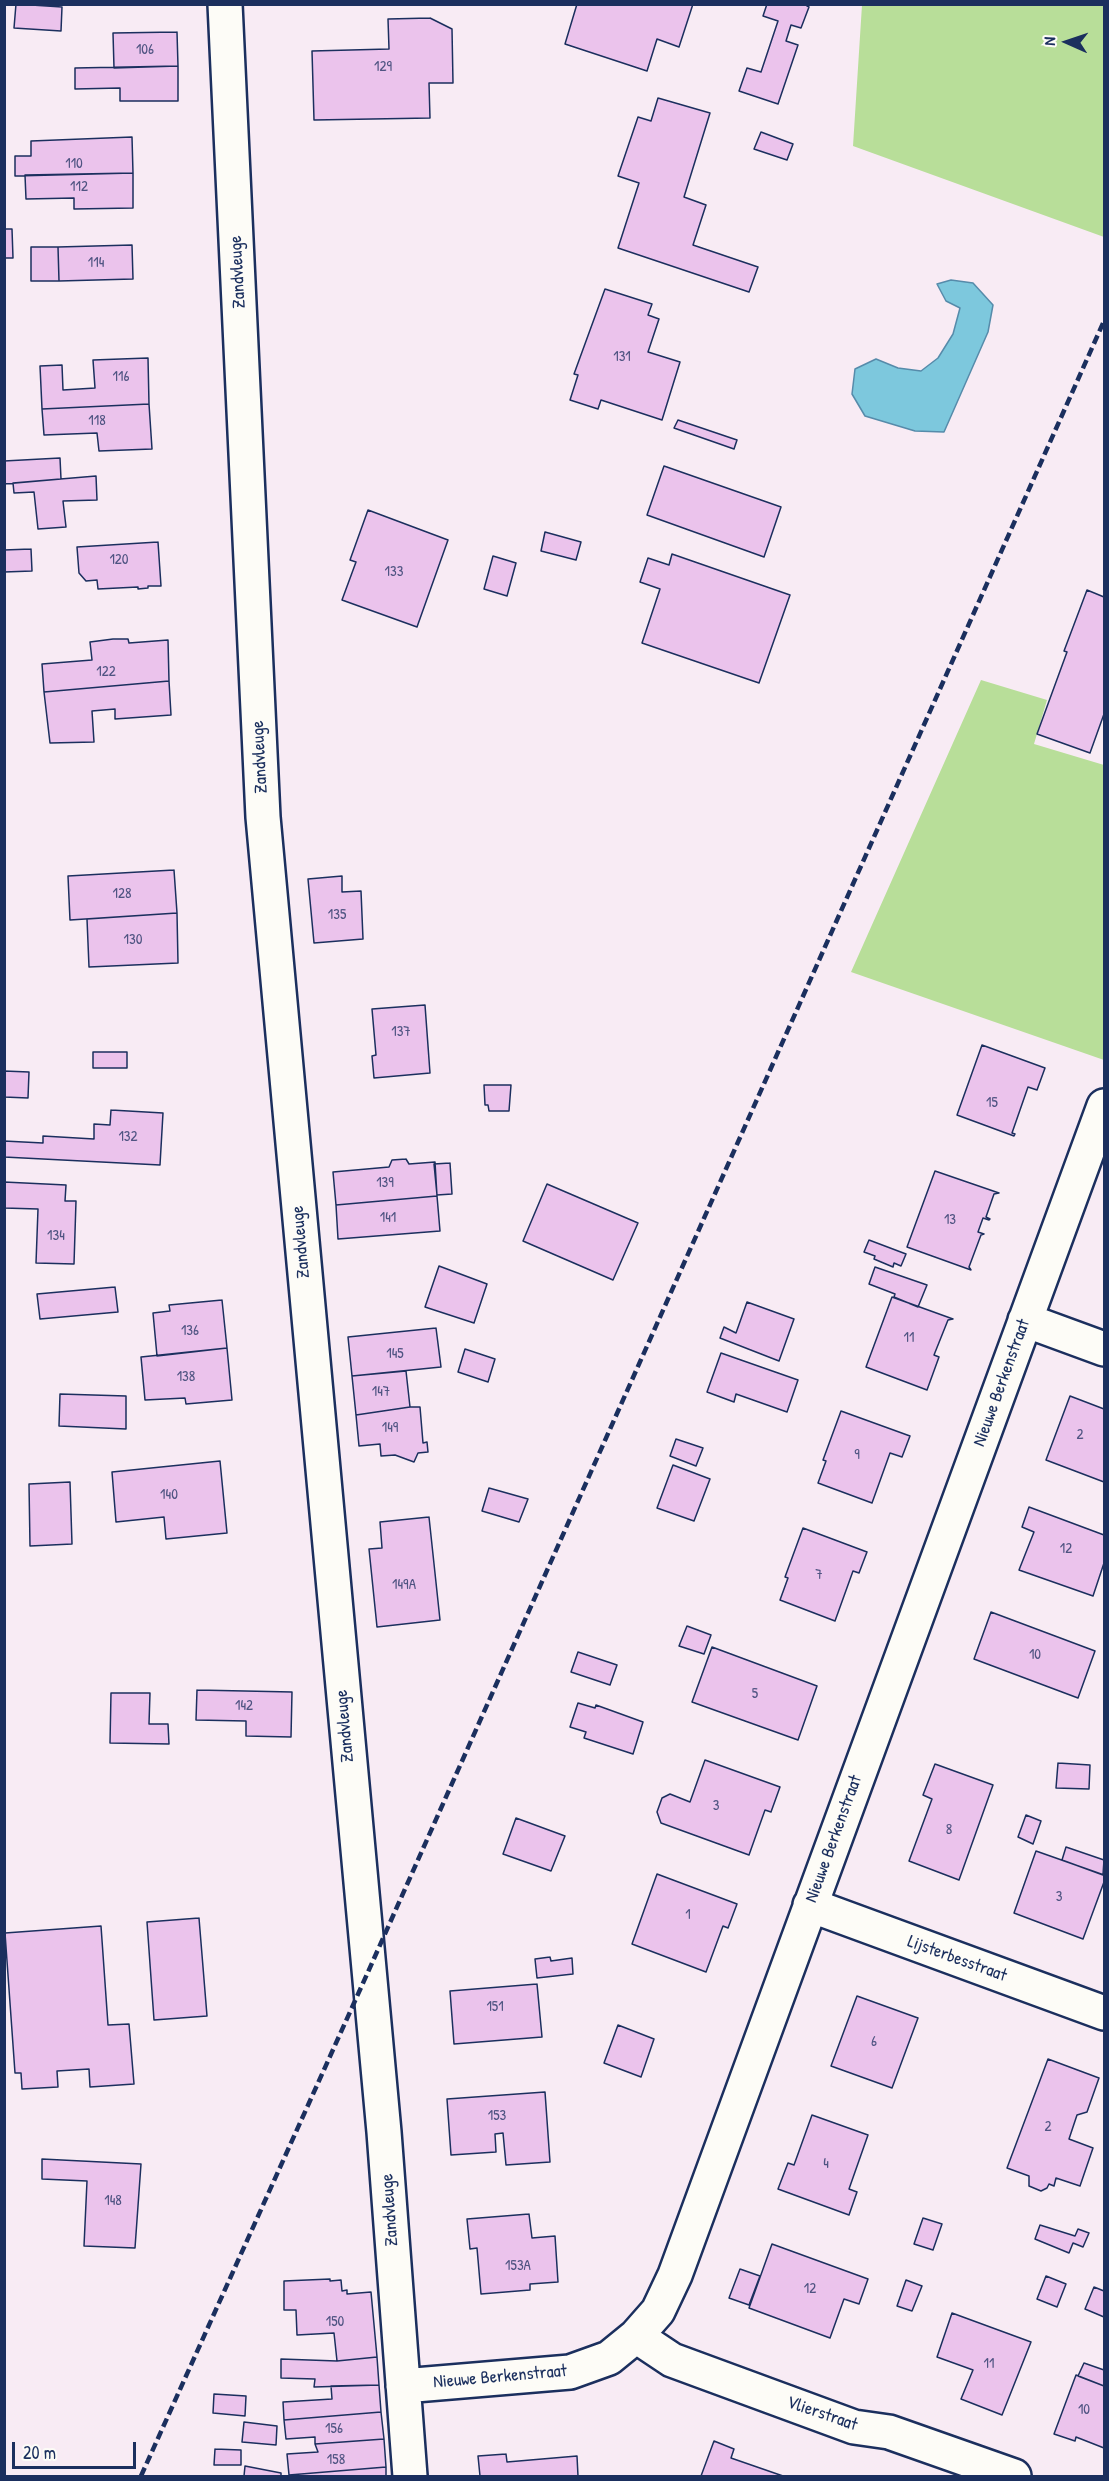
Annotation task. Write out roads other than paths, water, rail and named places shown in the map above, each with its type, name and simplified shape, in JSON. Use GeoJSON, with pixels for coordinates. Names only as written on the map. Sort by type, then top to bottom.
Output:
{"type":"FeatureCollection","features":[{"type":"Feature","properties":{"kind":"street","name":"Zandvleuge"},"geometry":{"type":"LineString","coordinates":[[225,4],[263,817],[384,2132],[410,2476]]}},
{"type":"Feature","properties":{"kind":"street","name":"Nieuwe Berkenstraat"},"geometry":{"type":"LineString","coordinates":[[403,2386],[570,2372],[609,2358],[636,2336],[658,2311],[675,2275],[1104,1106]]}},
{"type":"Feature","properties":{"kind":"street"},"geometry":{"type":"LineString","coordinates":[[1025,1320],[1104,1349]]}},
{"type":"Feature","properties":{"kind":"street","name":"Lijsterbesstraat"},"geometry":{"type":"LineString","coordinates":[[810,1905],[1104,2013]]}},
{"type":"Feature","properties":{"kind":"street","name":"Vlierstraat"},"geometry":{"type":"LineString","coordinates":[[636,2336],[682,2364],[854,2427],[889,2432],[1014,2476]]}},
{"type":"Feature","properties":{"kind":"water"},"geometry":{"type":"Polygon","coordinates":[[[951,280],[973,283],[993,305],[988,332],[944,432],[915,431],[865,416],[852,394],[855,369],[876,359],[898,368],[921,371],[938,358],[953,334],[960,308],[946,301],[937,284],[951,280]]]}},
{"type":"Feature","properties":{"kind":"railway"},"geometry":{"type":"LineString","coordinates":[[141,2476],[1104,321]]}}]}
